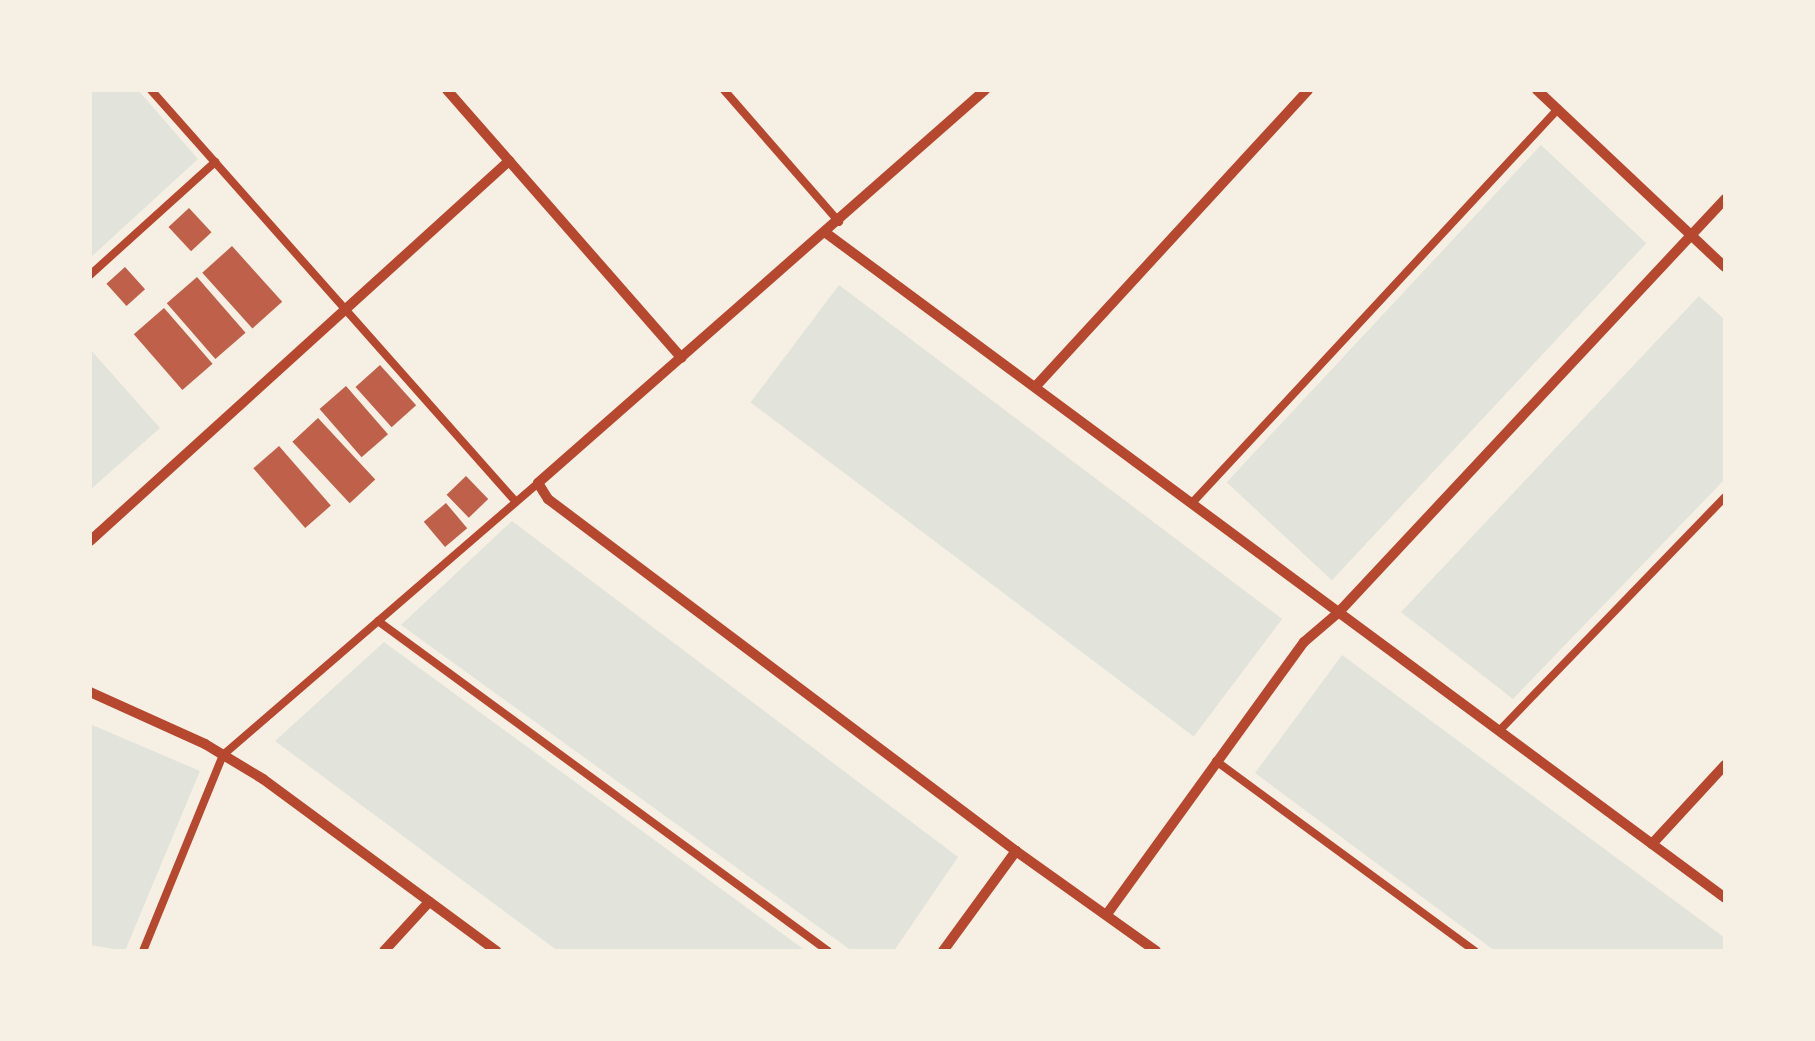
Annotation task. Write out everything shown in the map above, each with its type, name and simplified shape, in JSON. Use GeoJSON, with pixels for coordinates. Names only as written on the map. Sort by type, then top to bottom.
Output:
{"type":"FeatureCollection","features":[{"type":"Feature","properties":{"kind":"street"},"geometry":{"type":"LineString","coordinates":[[447,90],[682,358]]}},
{"type":"Feature","properties":{"kind":"street"},"geometry":{"type":"LineString","coordinates":[[984,90],[826,234],[538,483],[548,499],[1016,851],[1156,951]]}},
{"type":"Feature","properties":{"kind":"street"},"geometry":{"type":"LineString","coordinates":[[1036,386],[1308,90]]}},
{"type":"Feature","properties":{"kind":"street"},"geometry":{"type":"LineString","coordinates":[[1537,90],[1725,267]]}},
{"type":"Feature","properties":{"kind":"street"},"geometry":{"type":"LineString","coordinates":[[90,541],[509,161]]}},
{"type":"Feature","properties":{"kind":"street"},"geometry":{"type":"LineString","coordinates":[[1107,914],[1304,642],[1338,613],[1725,200]]}},
{"type":"Feature","properties":{"kind":"street"},"geometry":{"type":"LineString","coordinates":[[826,234],[1725,898]]}},
{"type":"Feature","properties":{"kind":"street"},"geometry":{"type":"LineString","coordinates":[[90,692],[223,755],[263,779],[496,951]]}},
{"type":"Feature","properties":{"kind":"street"},"geometry":{"type":"LineString","coordinates":[[1652,844],[1725,766]]}},
{"type":"Feature","properties":{"kind":"street"},"geometry":{"type":"LineString","coordinates":[[944,951],[1016,851]]}},
{"type":"Feature","properties":{"kind":"street"},"geometry":{"type":"LineString","coordinates":[[384,951],[429,902]]}},
{"type":"Feature","properties":{"kind":"lane"},"geometry":{"type":"LineString","coordinates":[[151,90],[516,502]]}},
{"type":"Feature","properties":{"kind":"lane"},"geometry":{"type":"LineString","coordinates":[[724,90],[839,222]]}},
{"type":"Feature","properties":{"kind":"lane"},"geometry":{"type":"LineString","coordinates":[[1192,503],[1558,109]]}},
{"type":"Feature","properties":{"kind":"lane"},"geometry":{"type":"LineString","coordinates":[[90,275],[215,162]]}},
{"type":"Feature","properties":{"kind":"lane"},"geometry":{"type":"LineString","coordinates":[[143,951],[223,755],[538,483]]}},
{"type":"Feature","properties":{"kind":"lane"},"geometry":{"type":"LineString","coordinates":[[1499,731],[1725,497]]}},
{"type":"Feature","properties":{"kind":"lane"},"geometry":{"type":"LineString","coordinates":[[378,621],[828,951]]}},
{"type":"Feature","properties":{"kind":"lane"},"geometry":{"type":"LineString","coordinates":[[1216,761],[1474,951]]}},
{"type":"Feature","properties":{"kind":"shaded area"},"geometry":{"type":"Polygon","coordinates":[[[90,90],[138,90],[198,159],[90,258],[90,90]]]}},
{"type":"Feature","properties":{"kind":"shaded area"},"geometry":{"type":"Polygon","coordinates":[[[1541,145],[1646,243],[1332,580],[1227,482],[1541,145]]]}},
{"type":"Feature","properties":{"kind":"shaded area"},"geometry":{"type":"Polygon","coordinates":[[[839,285],[1282,619],[1194,736],[751,402],[839,285]]]}},
{"type":"Feature","properties":{"kind":"shaded area"},"geometry":{"type":"Polygon","coordinates":[[[1699,296],[1725,320],[1725,479],[1513,699],[1401,612],[1699,296]]]}},
{"type":"Feature","properties":{"kind":"shaded area"},"geometry":{"type":"Polygon","coordinates":[[[90,349],[160,428],[90,490],[90,349]]]}},
{"type":"Feature","properties":{"kind":"shaded area"},"geometry":{"type":"Polygon","coordinates":[[[512,521],[958,857],[894,951],[852,951],[401,625],[512,521]]]}},
{"type":"Feature","properties":{"kind":"shaded area"},"geometry":{"type":"Polygon","coordinates":[[[384,642],[806,951],[558,951],[275,741],[384,642]]]}},
{"type":"Feature","properties":{"kind":"shaded area"},"geometry":{"type":"Polygon","coordinates":[[[1342,655],[1725,938],[1725,951],[1495,951],[1255,773],[1342,655]]]}},
{"type":"Feature","properties":{"kind":"shaded area"},"geometry":{"type":"Polygon","coordinates":[[[90,724],[200,771],[125,951],[90,945],[90,724]]]}},
{"type":"Feature","properties":{"kind":"building"},"geometry":{"type":"Polygon","coordinates":[[[189,208],[212,232],[191,251],[169,227],[189,208]]]}},
{"type":"Feature","properties":{"kind":"building"},"geometry":{"type":"Polygon","coordinates":[[[232,246],[282,302],[252,329],[202,273],[232,246]]]}},
{"type":"Feature","properties":{"kind":"building"},"geometry":{"type":"Polygon","coordinates":[[[125,267],[145,289],[126,306],[106,284],[125,267]]]}},
{"type":"Feature","properties":{"kind":"building"},"geometry":{"type":"Polygon","coordinates":[[[197,277],[246,333],[215,359],[167,303],[197,277]]]}},
{"type":"Feature","properties":{"kind":"building"},"geometry":{"type":"Polygon","coordinates":[[[164,308],[213,364],[182,390],[134,334],[164,308]]]}},
{"type":"Feature","properties":{"kind":"building"},"geometry":{"type":"Polygon","coordinates":[[[380,365],[416,405],[392,427],[355,387],[380,365]]]}},
{"type":"Feature","properties":{"kind":"building"},"geometry":{"type":"Polygon","coordinates":[[[346,386],[388,434],[362,457],[320,409],[346,386]]]}},
{"type":"Feature","properties":{"kind":"building"},"geometry":{"type":"Polygon","coordinates":[[[318,418],[375,479],[350,503],[292,442],[318,418]]]}},
{"type":"Feature","properties":{"kind":"building"},"geometry":{"type":"Polygon","coordinates":[[[279,446],[331,506],[305,528],[253,468],[279,446]]]}},
{"type":"Feature","properties":{"kind":"building"},"geometry":{"type":"Polygon","coordinates":[[[466,476],[488,499],[469,518],[447,495],[466,476]]]}},
{"type":"Feature","properties":{"kind":"building"},"geometry":{"type":"Polygon","coordinates":[[[446,503],[467,528],[445,547],[424,522],[446,503]]]}}]}
